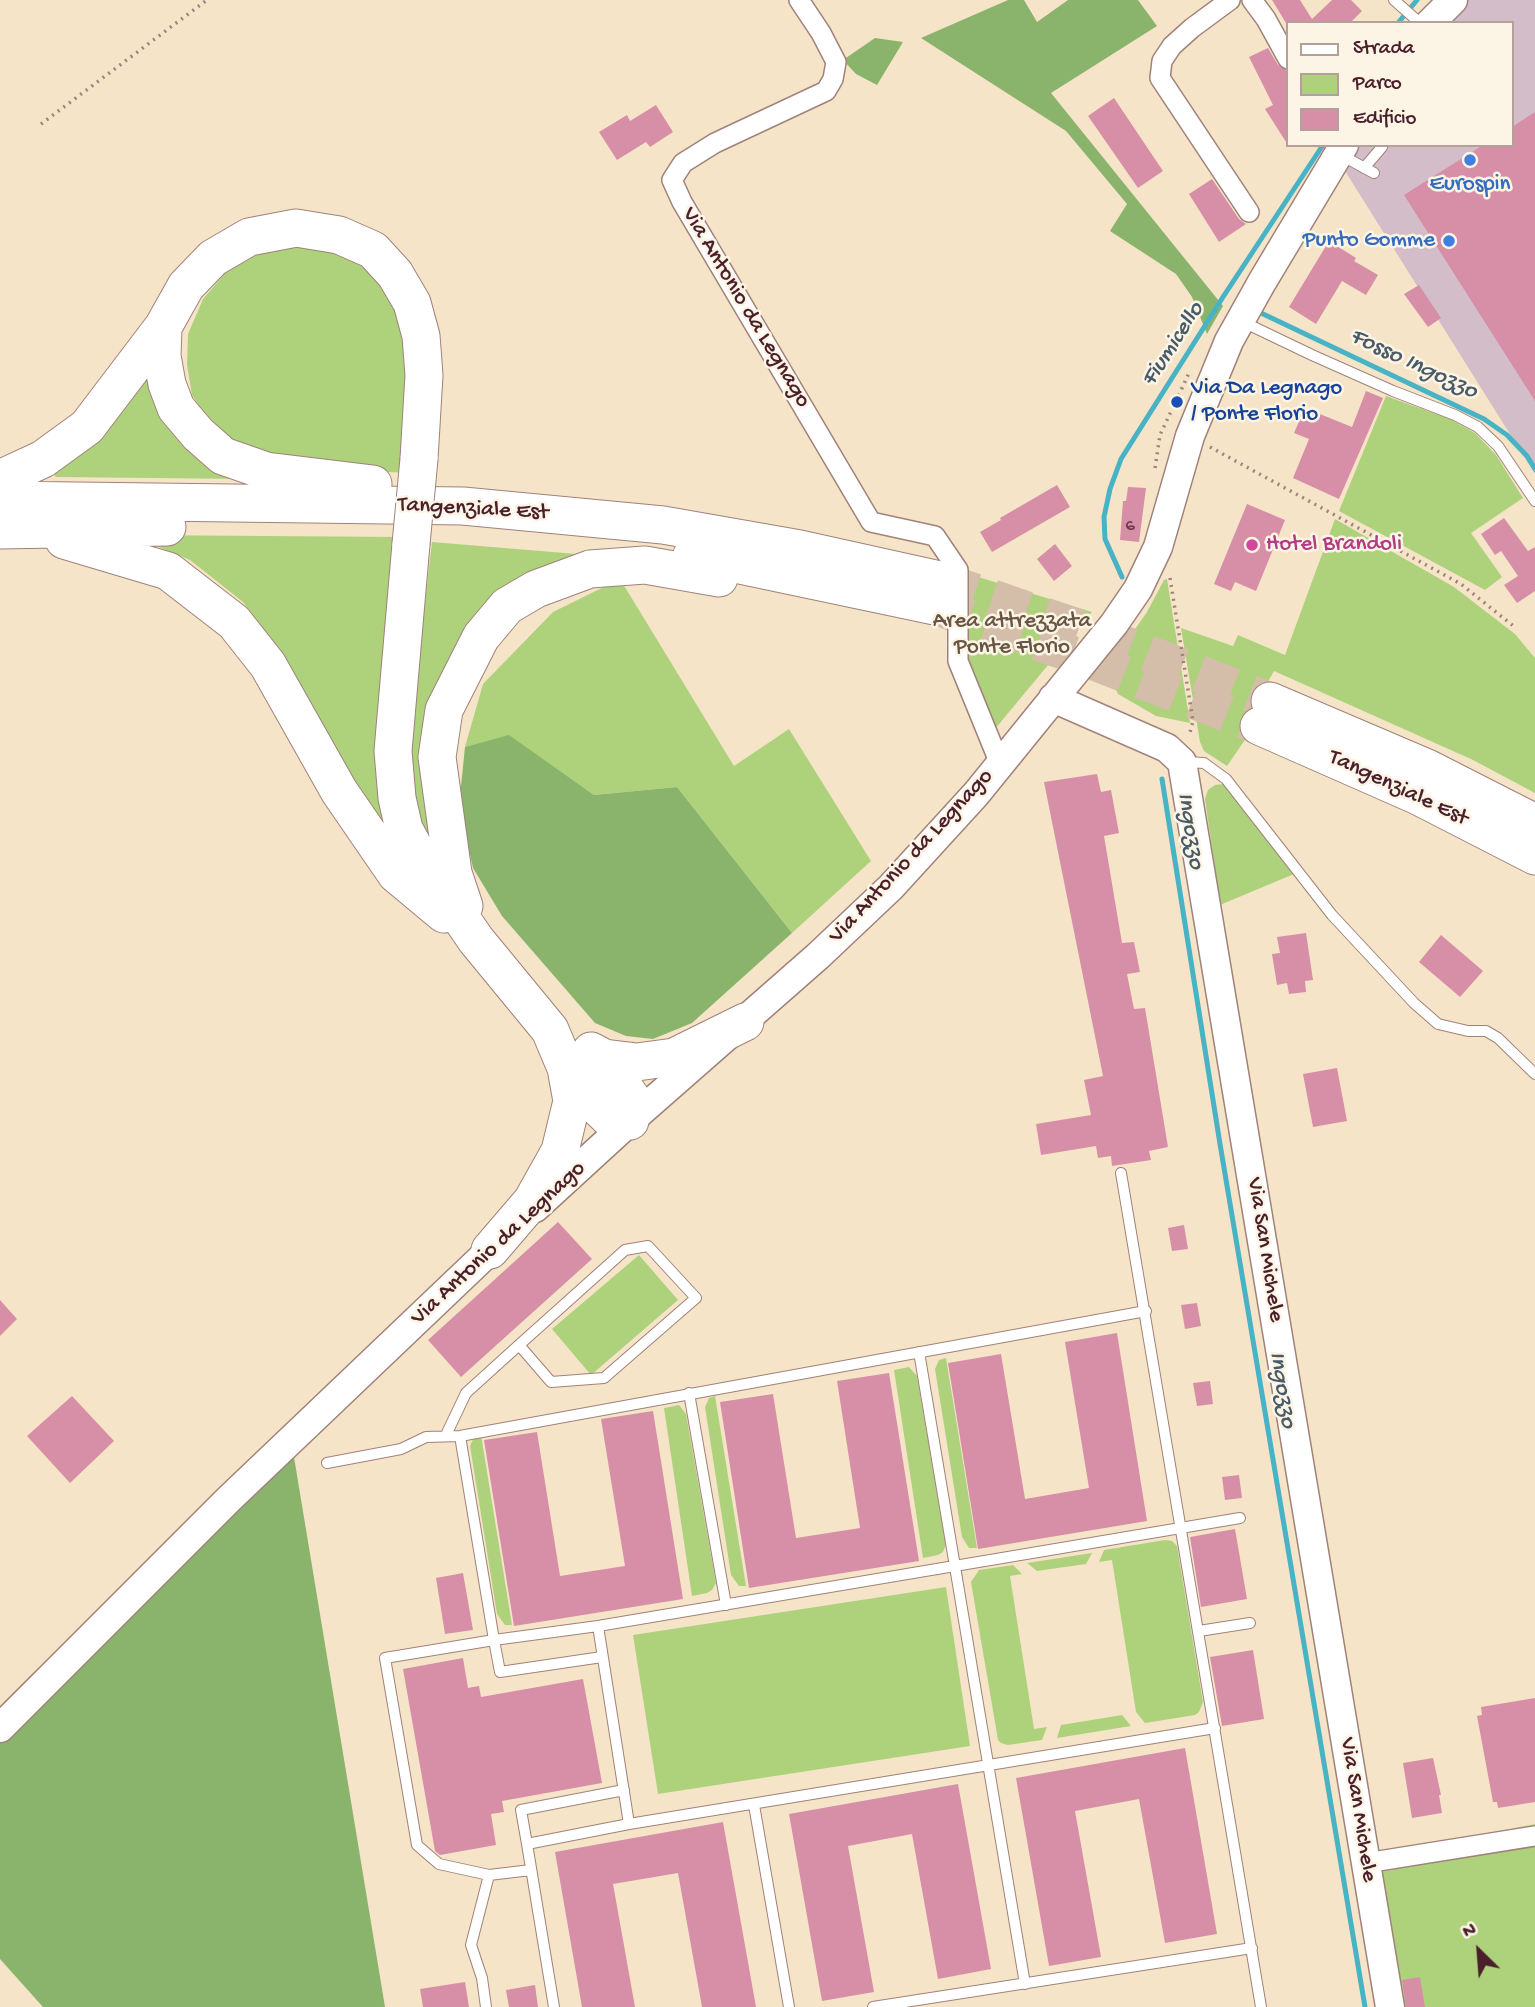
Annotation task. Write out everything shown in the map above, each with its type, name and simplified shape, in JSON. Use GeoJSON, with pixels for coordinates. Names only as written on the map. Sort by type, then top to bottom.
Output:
{"type":"FeatureCollection","features":[{"type":"Feature","properties":{"kind":"highway"},"geometry":{"type":"LineString","coordinates":[[0,479],[43,459],[87,427],[163,327],[186,286],[213,258],[249,237],[296,228],[338,235],[373,250],[395,274],[412,303],[421,336],[424,375],[393,751],[397,798],[404,829],[418,855],[476,940],[550,1030],[566,1068],[585,1095],[609,1118],[630,1121],[632,1099],[604,1058]]}},
{"type":"Feature","properties":{"kind":"highway"},"geometry":{"type":"LineString","coordinates":[[163,327],[162,356],[167,384],[176,408],[198,434],[223,456],[266,471],[376,484],[463,506]]}},
{"type":"Feature","properties":{"kind":"highway","name":"Tangenziale Est"},"geometry":{"type":"LineString","coordinates":[[463,506],[663,525],[800,549],[937,593],[874,592],[668,550],[569,537],[467,529],[368,523],[6,520],[463,506]]}},
{"type":"Feature","properties":{"kind":"highway"},"geometry":{"type":"LineString","coordinates":[[6,520],[168,571],[234,622],[268,665],[339,791],[396,874],[476,940]]}},
{"type":"Feature","properties":{"kind":"highway"},"geometry":{"type":"LineString","coordinates":[[476,940],[453,873],[437,757],[444,710],[481,637],[507,606],[536,589],[590,569],[645,565],[790,591],[874,592]]}},
{"type":"Feature","properties":{"kind":"highway","name":"Tangenziale Est"},"geometry":{"type":"LineString","coordinates":[[1535,823],[1427,768],[1265,713],[1535,856]]}},
{"type":"Feature","properties":{"kind":"highway"},"geometry":{"type":"LineString","coordinates":[[550,1030],[604,1058],[637,1062],[674,1057],[745,1022]]}},
{"type":"Feature","properties":{"kind":"highway"},"geometry":{"type":"LineString","coordinates":[[490,1250],[532,1200],[560,1151],[572,1101],[566,1068]]}},
{"type":"Feature","properties":{"kind":"street","name":"Via Antonio da Legnago"},"geometry":{"type":"LineString","coordinates":[[799,0],[836,62],[833,79],[826,92],[715,143],[683,163],[672,180],[682,202],[871,522],[935,536],[958,570],[958,661],[1000,764]]}},
{"type":"Feature","properties":{"kind":"street"},"geometry":{"type":"LineString","coordinates":[[1230,0],[1172,46],[1162,61],[1160,78],[1249,212]]}},
{"type":"Feature","properties":{"kind":"street"},"geometry":{"type":"LineString","coordinates":[[1252,0],[1286,55]]}},
{"type":"Feature","properties":{"kind":"street"},"geometry":{"type":"LineString","coordinates":[[1421,21],[1453,0]]}},
{"type":"Feature","properties":{"kind":"street","name":"Via Antonio da Legnago"},"geometry":{"type":"LineString","coordinates":[[0,1728],[229,1499],[490,1250],[630,1121],[745,1022],[891,887],[976,794],[1114,624],[1139,589],[1158,547],[1190,436],[1192,393],[1240,321],[1341,149]]}},
{"type":"Feature","properties":{"kind":"street"},"geometry":{"type":"LineString","coordinates":[[1053,698],[1167,748],[1182,762]]}},
{"type":"Feature","properties":{"kind":"street","name":"Via San Michele"},"geometry":{"type":"LineString","coordinates":[[1182,762],[1390,2007]]}},
{"type":"Feature","properties":{"kind":"street"},"geometry":{"type":"LineString","coordinates":[[1366,1863],[1535,1836]]}},
{"type":"Feature","properties":{"kind":"lane"},"geometry":{"type":"LineString","coordinates":[[1398,4],[1421,21]]}},
{"type":"Feature","properties":{"kind":"lane"},"geometry":{"type":"LineString","coordinates":[[1364,168],[1382,147]]}},
{"type":"Feature","properties":{"kind":"lane"},"geometry":{"type":"LineString","coordinates":[[1341,149],[1374,173]]}},
{"type":"Feature","properties":{"kind":"lane"},"geometry":{"type":"LineString","coordinates":[[1240,321],[1478,427],[1498,446],[1535,502]]}},
{"type":"Feature","properties":{"kind":"lane"},"geometry":{"type":"LineString","coordinates":[[1182,762],[1204,764],[1226,779],[1332,915],[1414,1003],[1438,1024],[1468,1031],[1486,1031],[1498,1038],[1535,1074]]}},
{"type":"Feature","properties":{"kind":"lane"},"geometry":{"type":"LineString","coordinates":[[1121,1173],[1261,2007]]}},
{"type":"Feature","properties":{"kind":"lane"},"geometry":{"type":"LineString","coordinates":[[446,1435],[466,1393],[519,1345],[625,1250],[649,1246],[696,1298],[604,1378],[551,1382],[519,1345]]}},
{"type":"Feature","properties":{"kind":"lane"},"geometry":{"type":"LineString","coordinates":[[327,1463],[401,1448],[426,1437],[460,1436],[1146,1311]]}},
{"type":"Feature","properties":{"kind":"lane"},"geometry":{"type":"LineString","coordinates":[[919,1352],[1025,1983]]}},
{"type":"Feature","properties":{"kind":"lane"},"geometry":{"type":"LineString","coordinates":[[690,1393],[726,1605]]}},
{"type":"Feature","properties":{"kind":"lane"},"geometry":{"type":"LineString","coordinates":[[460,1436],[500,1671],[602,1657]]}},
{"type":"Feature","properties":{"kind":"lane"},"geometry":{"type":"LineString","coordinates":[[531,1870],[489,1875],[439,1864],[418,1845],[385,1658],[598,1626],[1240,1518]]}},
{"type":"Feature","properties":{"kind":"lane"},"geometry":{"type":"LineString","coordinates":[[1199,1631],[1250,1623]]}},
{"type":"Feature","properties":{"kind":"lane"},"geometry":{"type":"LineString","coordinates":[[598,1626],[629,1824]]}},
{"type":"Feature","properties":{"kind":"lane"},"geometry":{"type":"LineString","coordinates":[[527,1844],[629,1824],[1215,1728]]}},
{"type":"Feature","properties":{"kind":"lane"},"geometry":{"type":"LineString","coordinates":[[554,2007],[521,1810],[624,1790]]}},
{"type":"Feature","properties":{"kind":"lane"},"geometry":{"type":"LineString","coordinates":[[754,1805],[789,2007]]}},
{"type":"Feature","properties":{"kind":"lane"},"geometry":{"type":"LineString","coordinates":[[486,2007],[482,1978],[471,1945],[489,1875]]}},
{"type":"Feature","properties":{"kind":"lane"},"geometry":{"type":"LineString","coordinates":[[873,2007],[1252,1948]]}},
{"type":"Feature","properties":{"kind":"path"},"geometry":{"type":"LineString","coordinates":[[41,124],[207,0]]}},
{"type":"Feature","properties":{"kind":"path"},"geometry":{"type":"LineString","coordinates":[[1190,436],[1461,584],[1517,628]]}},
{"type":"Feature","properties":{"kind":"path"},"geometry":{"type":"LineString","coordinates":[[1169,573],[1193,721],[1182,762]]}},
{"type":"Feature","properties":{"kind":"shaded area"},"geometry":{"type":"Polygon","coordinates":[[[1468,0],[1535,0],[1535,474],[1345,171],[1359,147],[1514,147],[1514,21],[1449,21],[1468,0]]]}},
{"type":"Feature","properties":{"kind":"green space"},"geometry":{"type":"Polygon","coordinates":[[[1008,0],[1024,0],[1037,22],[1068,0],[1138,0],[1157,26],[1051,93],[1223,306],[1207,334],[1192,297],[1176,274],[1110,231],[1127,204],[1066,131],[921,38],[1008,0]]]}},
{"type":"Feature","properties":{"kind":"green space"},"geometry":{"type":"Polygon","coordinates":[[[875,38],[903,42],[877,85],[856,74],[843,60],[875,38]]]}},
{"type":"Feature","properties":{"kind":"green space"},"geometry":{"type":"Polygon","coordinates":[[[301,241],[349,250],[378,270],[414,339],[407,473],[280,466],[214,430],[192,395],[187,365],[188,334],[203,299],[226,272],[265,248],[301,241]]]}},
{"type":"Feature","properties":{"kind":"green space"},"geometry":{"type":"Polygon","coordinates":[[[161,348],[163,377],[248,479],[56,477],[52,472],[161,348]]]}},
{"type":"Feature","properties":{"kind":"green space"},"geometry":{"type":"Polygon","coordinates":[[[1386,396],[1450,419],[1475,433],[1496,455],[1523,498],[1471,533],[1502,577],[1485,590],[1339,511],[1386,396]]]}},
{"type":"Feature","properties":{"kind":"green space"},"geometry":{"type":"Polygon","coordinates":[[[1335,519],[1454,587],[1515,634],[1535,658],[1535,793],[1473,760],[1274,671],[1265,687],[1249,734],[1227,766],[1204,751],[1200,742],[1181,628],[1233,646],[1238,635],[1285,655],[1335,519]]]}},
{"type":"Feature","properties":{"kind":"green space"},"geometry":{"type":"Polygon","coordinates":[[[130,535],[402,537],[400,853],[351,779],[280,651],[243,602],[190,560],[130,535]]]}},
{"type":"Feature","properties":{"kind":"green space"},"geometry":{"type":"Polygon","coordinates":[[[432,542],[589,555],[465,634],[436,844],[429,846],[416,807],[409,739],[432,542]]]}},
{"type":"Feature","properties":{"kind":"green space","name":"Area attrezzata Ponte Florio"},"geometry":{"type":"Polygon","coordinates":[[[962,572],[1092,612],[995,729],[966,662],[962,572]]]}},
{"type":"Feature","properties":{"kind":"green space"},"geometry":{"type":"Polygon","coordinates":[[[620,579],[734,766],[789,729],[871,861],[792,933],[677,787],[594,795],[509,736],[465,747],[483,684],[553,612],[620,579]]]}},
{"type":"Feature","properties":{"kind":"green space"},"geometry":{"type":"Polygon","coordinates":[[[1167,579],[1190,723],[1156,716],[1118,694],[1112,682],[1111,674],[1119,652],[1167,579]]]}},
{"type":"Feature","properties":{"kind":"green space"},"geometry":{"type":"Polygon","coordinates":[[[509,735],[594,795],[677,787],[792,933],[692,1023],[653,1039],[626,1036],[595,1023],[502,916],[473,868],[459,806],[465,747],[509,735]]]}},
{"type":"Feature","properties":{"kind":"green space"},"geometry":{"type":"Polygon","coordinates":[[[1223,784],[1294,874],[1220,905],[1205,799],[1208,790],[1223,784]]]}},
{"type":"Feature","properties":{"kind":"green space"},"geometry":{"type":"Polygon","coordinates":[[[639,1255],[678,1300],[591,1375],[552,1329],[639,1255]]]}},
{"type":"Feature","properties":{"kind":"green space"},"geometry":{"type":"Polygon","coordinates":[[[946,1358],[977,1548],[969,1548],[962,1537],[935,1369],[939,1360],[946,1358]]]}},
{"type":"Feature","properties":{"kind":"green space"},"geometry":{"type":"Polygon","coordinates":[[[909,1367],[917,1376],[946,1545],[938,1555],[923,1558],[894,1370],[909,1367]]]}},
{"type":"Feature","properties":{"kind":"green space"},"geometry":{"type":"Polygon","coordinates":[[[715,1396],[746,1586],[739,1586],[731,1575],[705,1407],[709,1398],[715,1396]]]}},
{"type":"Feature","properties":{"kind":"green space"},"geometry":{"type":"Polygon","coordinates":[[[679,1405],[686,1414],[716,1583],[707,1593],[692,1596],[664,1408],[679,1405]]]}},
{"type":"Feature","properties":{"kind":"green space"},"geometry":{"type":"Polygon","coordinates":[[[481,1435],[512,1625],[505,1625],[497,1614],[470,1446],[474,1437],[481,1435]]]}},
{"type":"Feature","properties":{"kind":"green space"},"geometry":{"type":"Polygon","coordinates":[[[293,1451],[385,2007],[43,2007],[0,1959],[0,1736],[293,1451]]]}},
{"type":"Feature","properties":{"kind":"green space"},"geometry":{"type":"Polygon","coordinates":[[[1172,1541],[1177,1546],[1203,1702],[1195,1715],[1145,1723],[1136,1712],[1112,1560],[1099,1562],[1104,1550],[1172,1541]]]}},
{"type":"Feature","properties":{"kind":"green space"},"geometry":{"type":"Polygon","coordinates":[[[1092,1553],[1086,1564],[1037,1571],[1027,1563],[1092,1553]]]}},
{"type":"Feature","properties":{"kind":"green space"},"geometry":{"type":"Polygon","coordinates":[[[1013,1565],[1022,1574],[1010,1576],[1034,1729],[1047,1727],[1042,1740],[1008,1745],[998,1740],[971,1582],[979,1570],[1013,1565]]]}},
{"type":"Feature","properties":{"kind":"green space"},"geometry":{"type":"Polygon","coordinates":[[[946,1587],[970,1746],[658,1794],[633,1635],[946,1587]]]}},
{"type":"Feature","properties":{"kind":"green space"},"geometry":{"type":"Polygon","coordinates":[[[1122,1715],[1131,1726],[1057,1738],[1061,1725],[1122,1715]]]}},
{"type":"Feature","properties":{"kind":"green space"},"geometry":{"type":"Polygon","coordinates":[[[1535,1824],[1535,2007],[1396,2007],[1366,1863],[1381,1854],[1535,1824]]]}},
{"type":"Feature","properties":{"kind":"building"},"geometry":{"type":"Polygon","coordinates":[[[1272,0],[1300,0],[1312,19],[1332,0],[1351,0],[1362,11],[1352,21],[1286,23],[1272,0]]]}},
{"type":"Feature","properties":{"kind":"building"},"geometry":{"type":"Polygon","coordinates":[[[1268,48],[1278,65],[1286,70],[1286,142],[1265,109],[1273,105],[1249,57],[1268,48]]]}},
{"type":"Feature","properties":{"kind":"building"},"geometry":{"type":"Polygon","coordinates":[[[1114,98],[1163,171],[1138,188],[1088,116],[1114,98]]]}},
{"type":"Feature","properties":{"kind":"building"},"geometry":{"type":"Polygon","coordinates":[[[656,105],[673,132],[650,147],[646,142],[617,160],[599,132],[627,115],[630,121],[656,105]]]}},
{"type":"Feature","properties":{"kind":"building"},"geometry":{"type":"Polygon","coordinates":[[[1535,112],[1535,401],[1404,195],[1480,147],[1514,147],[1514,126],[1535,112]]]}},
{"type":"Feature","properties":{"kind":"building"},"geometry":{"type":"Polygon","coordinates":[[[1212,179],[1239,219],[1246,224],[1219,242],[1189,194],[1212,179]]]}},
{"type":"Feature","properties":{"kind":"building"},"geometry":{"type":"Polygon","coordinates":[[[1329,241],[1356,258],[1354,261],[1378,275],[1366,295],[1342,281],[1316,324],[1289,307],[1329,241]]]}},
{"type":"Feature","properties":{"kind":"building"},"geometry":{"type":"Polygon","coordinates":[[[1419,285],[1441,318],[1428,327],[1404,294],[1419,285]]]}},
{"type":"Feature","properties":{"kind":"building"},"geometry":{"type":"Polygon","coordinates":[[[1366,391],[1383,398],[1339,499],[1293,478],[1309,439],[1294,433],[1305,408],[1352,427],[1366,391]]]}},
{"type":"Feature","properties":{"kind":"building"},"geometry":{"type":"Polygon","coordinates":[[[1057,485],[1070,507],[992,552],[980,532],[1057,485]]]}},
{"type":"Feature","properties":{"kind":"building"},"geometry":{"type":"Polygon","coordinates":[[[1128,487],[1146,488],[1139,542],[1120,540],[1123,501],[1126,501],[1128,487]]]}},
{"type":"Feature","properties":{"kind":"building","name":"Hotel Brandoli"},"geometry":{"type":"Polygon","coordinates":[[[1247,504],[1285,520],[1256,591],[1235,582],[1231,591],[1214,584],[1247,504]]]}},
{"type":"Feature","properties":{"kind":"building"},"geometry":{"type":"Polygon","coordinates":[[[1504,518],[1528,551],[1535,547],[1535,591],[1517,603],[1504,585],[1518,576],[1501,551],[1495,555],[1481,534],[1504,518]]]}},
{"type":"Feature","properties":{"kind":"building"},"geometry":{"type":"Polygon","coordinates":[[[1055,544],[1072,566],[1054,581],[1037,559],[1055,544]]]}},
{"type":"Feature","properties":{"kind":"building"},"geometry":{"type":"Polygon","coordinates":[[[1097,774],[1101,792],[1111,790],[1119,833],[1104,836],[1122,943],[1134,942],[1140,972],[1127,974],[1134,1009],[1145,1008],[1168,1147],[1149,1151],[1151,1160],[1112,1166],[1111,1156],[1098,1158],[1096,1146],[1041,1155],[1036,1124],[1091,1115],[1084,1080],[1103,1076],[1044,782],[1097,774]]]}},
{"type":"Feature","properties":{"kind":"building"},"geometry":{"type":"Polygon","coordinates":[[[1306,933],[1313,980],[1305,981],[1306,992],[1289,994],[1287,983],[1277,985],[1272,954],[1280,953],[1277,937],[1306,933]]]}},
{"type":"Feature","properties":{"kind":"building"},"geometry":{"type":"Polygon","coordinates":[[[1441,935],[1483,971],[1460,997],[1419,962],[1441,935]]]}},
{"type":"Feature","properties":{"kind":"building"},"geometry":{"type":"Polygon","coordinates":[[[1337,1068],[1347,1121],[1313,1127],[1303,1074],[1337,1068]]]}},
{"type":"Feature","properties":{"kind":"building"},"geometry":{"type":"Polygon","coordinates":[[[558,1222],[592,1259],[461,1377],[428,1340],[558,1222]]]}},
{"type":"Feature","properties":{"kind":"building"},"geometry":{"type":"Polygon","coordinates":[[[1184,1225],[1188,1249],[1172,1251],[1168,1228],[1184,1225]]]}},
{"type":"Feature","properties":{"kind":"building"},"geometry":{"type":"Polygon","coordinates":[[[0,1300],[17,1319],[0,1336],[0,1300]]]}},
{"type":"Feature","properties":{"kind":"building"},"geometry":{"type":"Polygon","coordinates":[[[1197,1303],[1201,1326],[1185,1329],[1181,1305],[1197,1303]]]}},
{"type":"Feature","properties":{"kind":"building"},"geometry":{"type":"Polygon","coordinates":[[[1117,1333],[1147,1521],[978,1549],[948,1363],[1001,1354],[1025,1499],[1089,1488],[1065,1342],[1117,1333]]]}},
{"type":"Feature","properties":{"kind":"building"},"geometry":{"type":"Polygon","coordinates":[[[889,1373],[919,1561],[749,1588],[720,1402],[773,1394],[796,1538],[860,1528],[837,1381],[889,1373]]]}},
{"type":"Feature","properties":{"kind":"building"},"geometry":{"type":"Polygon","coordinates":[[[1210,1381],[1213,1404],[1197,1406],[1193,1383],[1210,1381]]]}},
{"type":"Feature","properties":{"kind":"building"},"geometry":{"type":"Polygon","coordinates":[[[72,1396],[114,1441],[70,1483],[27,1436],[72,1396]]]}},
{"type":"Feature","properties":{"kind":"building"},"geometry":{"type":"Polygon","coordinates":[[[653,1411],[683,1599],[514,1626],[484,1440],[537,1432],[560,1576],[625,1566],[601,1419],[653,1411]]]}},
{"type":"Feature","properties":{"kind":"building"},"geometry":{"type":"Polygon","coordinates":[[[1239,1475],[1242,1498],[1225,1500],[1222,1477],[1239,1475]]]}},
{"type":"Feature","properties":{"kind":"building"},"geometry":{"type":"Polygon","coordinates":[[[1235,1529],[1247,1599],[1201,1607],[1190,1537],[1235,1529]]]}},
{"type":"Feature","properties":{"kind":"building"},"geometry":{"type":"Polygon","coordinates":[[[463,1573],[473,1630],[445,1634],[436,1578],[463,1573]]]}},
{"type":"Feature","properties":{"kind":"building"},"geometry":{"type":"Polygon","coordinates":[[[1253,1650],[1264,1719],[1222,1726],[1210,1657],[1253,1650]]]}},
{"type":"Feature","properties":{"kind":"building"},"geometry":{"type":"Polygon","coordinates":[[[463,1658],[468,1688],[479,1686],[481,1697],[583,1679],[602,1783],[502,1801],[504,1812],[491,1814],[496,1845],[440,1855],[435,1851],[403,1669],[463,1658]]]}},
{"type":"Feature","properties":{"kind":"building"},"geometry":{"type":"Polygon","coordinates":[[[1535,1698],[1535,1802],[1498,1808],[1497,1802],[1493,1802],[1477,1716],[1482,1715],[1481,1707],[1535,1698]]]}},
{"type":"Feature","properties":{"kind":"building"},"geometry":{"type":"Polygon","coordinates":[[[1185,1748],[1217,1934],[1165,1943],[1139,1799],[1075,1811],[1101,1957],[1049,1966],[1016,1778],[1185,1748]]]}},
{"type":"Feature","properties":{"kind":"building"},"geometry":{"type":"Polygon","coordinates":[[[1433,1758],[1442,1813],[1412,1818],[1403,1763],[1433,1758]]]}},
{"type":"Feature","properties":{"kind":"building"},"geometry":{"type":"Polygon","coordinates":[[[958,1784],[991,1969],[938,1979],[912,1834],[848,1846],[874,1992],[822,2001],[789,1814],[958,1784]]]}},
{"type":"Feature","properties":{"kind":"building"},"geometry":{"type":"Polygon","coordinates":[[[723,1822],[756,2007],[702,2007],[678,1873],[613,1884],[635,2007],[582,2007],[555,1852],[723,1822]]]}},
{"type":"Feature","properties":{"kind":"building"},"geometry":{"type":"Polygon","coordinates":[[[1420,1977],[1425,2007],[1406,2007],[1402,1980],[1420,1977]]]}},
{"type":"Feature","properties":{"kind":"building"},"geometry":{"type":"Polygon","coordinates":[[[465,1982],[469,2007],[423,2007],[420,1989],[465,1982]]]}},
{"type":"Feature","properties":{"kind":"building"},"geometry":{"type":"Polygon","coordinates":[[[535,1985],[538,2007],[509,2007],[506,1990],[535,1985]]]}},
{"type":"Feature","properties":{"kind":"waterway","name":"Fiumicello"},"geometry":{"type":"LineString","coordinates":[[1400,21],[1417,0]]}},
{"type":"Feature","properties":{"kind":"waterway","name":"Fiumicello"},"geometry":{"type":"LineString","coordinates":[[1122,577],[1105,539],[1104,517],[1110,489],[1121,459],[1322,147]]}},
{"type":"Feature","properties":{"kind":"waterway","name":"Fosso Ingozzo"},"geometry":{"type":"LineString","coordinates":[[1261,313],[1484,419],[1507,435],[1535,469]]}},
{"type":"Feature","properties":{"kind":"waterway","name":"Ingozzo"},"geometry":{"type":"LineString","coordinates":[[1162,779],[1220,1144],[1365,2007]]}},
{"type":"Feature","properties":{"kind":"tunnel"},"geometry":{"type":"LineString","coordinates":[[940,580],[1106,637],[1270,701]]}},
{"type":"Feature","properties":{"kind":"tunnel"},"geometry":{"type":"LineString","coordinates":[[934,606],[1089,660],[1259,726]]}},
{"type":"Feature","properties":{"kind":"place","name":"Eurospin"},"geometry":{"type":"Point","coordinates":[1470,160]}},
{"type":"Feature","properties":{"kind":"place","name":"Punto Gomme"},"geometry":{"type":"Point","coordinates":[1449,241]}},
{"type":"Feature","properties":{"kind":"place","name":"Via Da Legnago / Ponte Florio"},"geometry":{"type":"Point","coordinates":[1177,402]}},
{"type":"Feature","properties":{"kind":"place","name":"Hotel Brandoli"},"geometry":{"type":"Point","coordinates":[1252,545]}}]}
